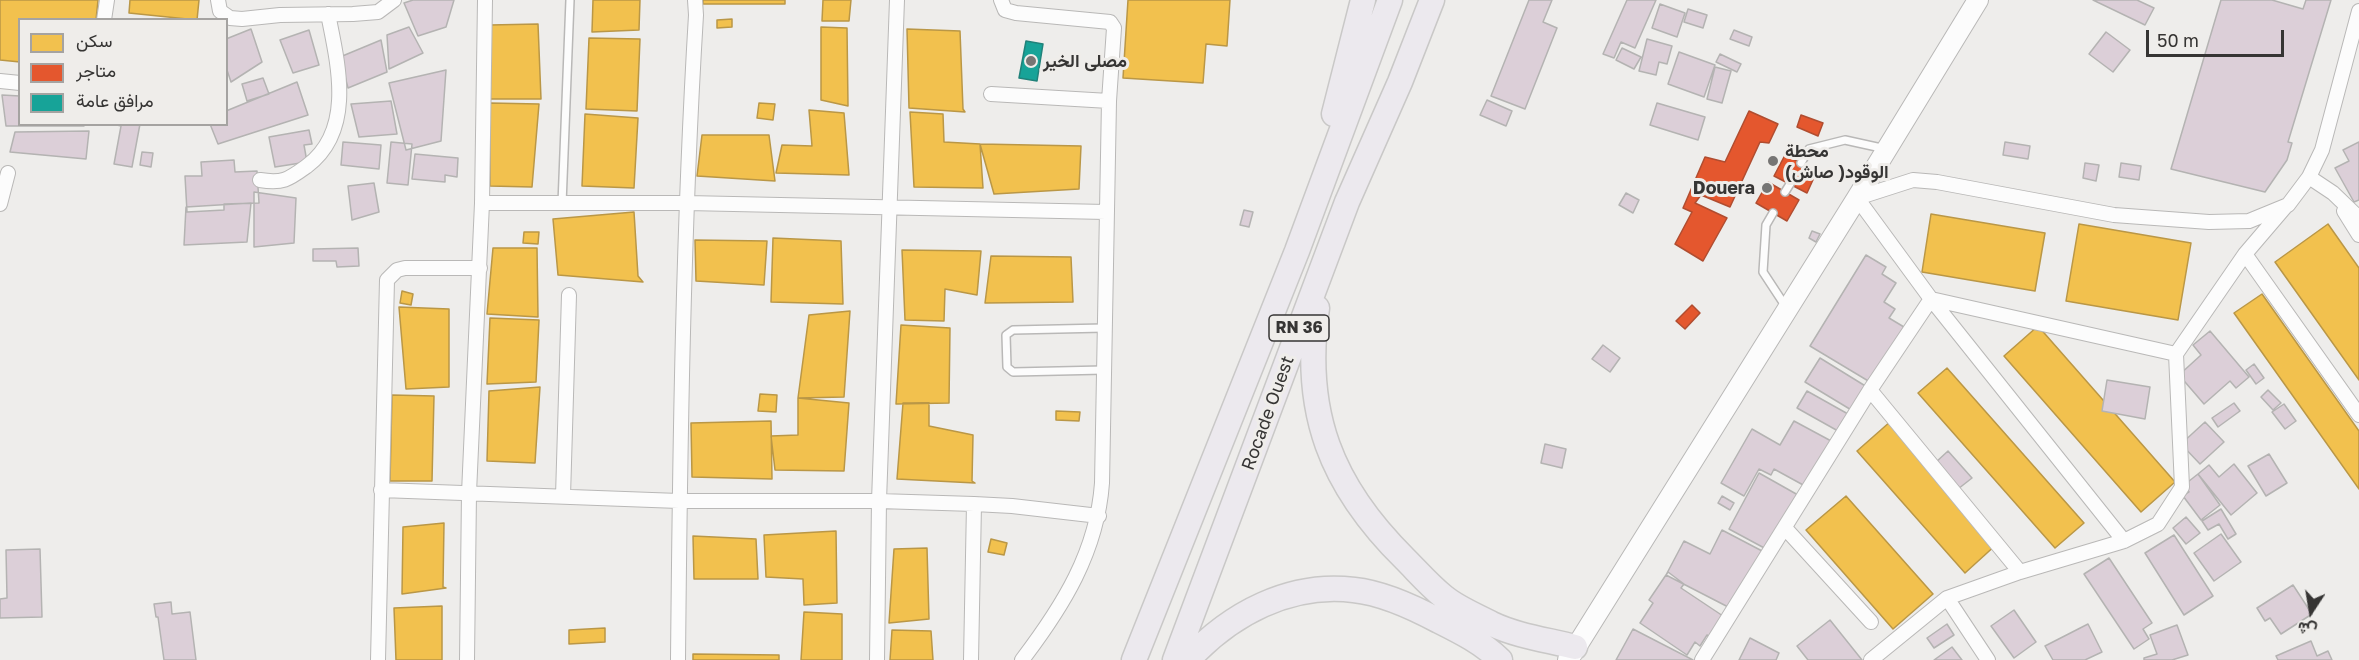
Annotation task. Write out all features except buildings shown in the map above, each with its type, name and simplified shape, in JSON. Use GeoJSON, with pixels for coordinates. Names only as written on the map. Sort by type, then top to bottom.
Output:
{"type":"FeatureCollection","features":[{"type":"Feature","properties":{"kind":"highway"},"geometry":{"type":"LineString","coordinates":[[1304,232],[1363,0]]}},
{"type":"Feature","properties":{"kind":"highway","name":"Rocade Ouest"},"geometry":{"type":"LineString","coordinates":[[1134,660],[1304,232],[1390,0]]}},
{"type":"Feature","properties":{"kind":"highway","name":"Rocade Ouest"},"geometry":{"type":"LineString","coordinates":[[1175,660],[1347,202],[1400,82],[1432,0]]}},
{"type":"Feature","properties":{"kind":"highway"},"geometry":{"type":"LineString","coordinates":[[1323,266],[1314,331],[1314,386],[1328,447],[1343,481],[1361,510],[1383,537],[1446,598],[1494,625],[1572,653]]}},
{"type":"Feature","properties":{"kind":"highway"},"geometry":{"type":"LineString","coordinates":[[1188,660],[1202,645],[1243,614],[1298,593],[1326,589],[1355,590],[1384,597],[1420,611],[1462,632],[1490,650],[1500,660]]}},
{"type":"Feature","properties":{"kind":"main road"},"geometry":{"type":"LineString","coordinates":[[1572,653],[1978,0]]}},
{"type":"Feature","properties":{"kind":"street"},"geometry":{"type":"LineString","coordinates":[[104,18],[107,0]]}},
{"type":"Feature","properties":{"kind":"street"},"geometry":{"type":"LineString","coordinates":[[218,0],[220,11],[230,18],[378,12],[394,0]]}},
{"type":"Feature","properties":{"kind":"street"},"geometry":{"type":"LineString","coordinates":[[466,660],[469,493],[482,204],[485,0]]}},
{"type":"Feature","properties":{"kind":"street"},"geometry":{"type":"LineString","coordinates":[[678,660],[679,501],[695,0]]}},
{"type":"Feature","properties":{"kind":"street"},"geometry":{"type":"LineString","coordinates":[[877,660],[879,501],[897,0]]}},
{"type":"Feature","properties":{"kind":"street"},"geometry":{"type":"LineString","coordinates":[[1001,0],[1005,10],[1016,14],[1110,22],[1114,28],[1109,101],[1102,483],[1099,516],[1072,584],[1051,622],[1022,660]]}},
{"type":"Feature","properties":{"kind":"street"},"geometry":{"type":"LineString","coordinates":[[1871,660],[1947,598],[2020,572],[2124,542],[2158,524],[2182,487],[2176,354],[2245,254],[2309,177],[2322,150],[2359,11]]}},
{"type":"Feature","properties":{"kind":"street"},"geometry":{"type":"LineString","coordinates":[[260,180],[272,182],[287,180],[296,174],[327,146],[336,126],[339,71],[328,14]]}},
{"type":"Feature","properties":{"kind":"street"},"geometry":{"type":"LineString","coordinates":[[0,81],[18,83]]}},
{"type":"Feature","properties":{"kind":"street"},"geometry":{"type":"LineString","coordinates":[[991,94],[1109,101]]}},
{"type":"Feature","properties":{"kind":"street"},"geometry":{"type":"LineString","coordinates":[[0,204],[8,173]]}},
{"type":"Feature","properties":{"kind":"street"},"geometry":{"type":"LineString","coordinates":[[2309,177],[2332,193],[2359,218]]}},
{"type":"Feature","properties":{"kind":"street"},"geometry":{"type":"LineString","coordinates":[[2124,542],[1931,299],[1857,198],[1913,180],[1937,182],[2114,215],[2209,222],[2249,221],[2288,205]]}},
{"type":"Feature","properties":{"kind":"street"},"geometry":{"type":"LineString","coordinates":[[2332,193],[2359,235]]}},
{"type":"Feature","properties":{"kind":"street"},"geometry":{"type":"LineString","coordinates":[[482,204],[687,203],[1106,212]]}},
{"type":"Feature","properties":{"kind":"street"},"geometry":{"type":"LineString","coordinates":[[2245,254],[2359,416]]}},
{"type":"Feature","properties":{"kind":"street"},"geometry":{"type":"LineString","coordinates":[[378,660],[387,280],[397,270],[405,268],[480,268]]}},
{"type":"Feature","properties":{"kind":"street"},"geometry":{"type":"LineString","coordinates":[[563,496],[569,295]]}},
{"type":"Feature","properties":{"kind":"street"},"geometry":{"type":"LineString","coordinates":[[1931,299],[2176,354]]}},
{"type":"Feature","properties":{"kind":"street"},"geometry":{"type":"LineString","coordinates":[[1702,660],[1870,390],[1931,299]]}},
{"type":"Feature","properties":{"kind":"street"},"geometry":{"type":"LineString","coordinates":[[1870,390],[2020,572]]}},
{"type":"Feature","properties":{"kind":"street"},"geometry":{"type":"LineString","coordinates":[[381,490],[679,501],[879,501],[974,504],[1099,516]]}},
{"type":"Feature","properties":{"kind":"street"},"geometry":{"type":"LineString","coordinates":[[971,660],[974,504]]}},
{"type":"Feature","properties":{"kind":"street"},"geometry":{"type":"LineString","coordinates":[[1785,528],[1871,622]]}},
{"type":"Feature","properties":{"kind":"street"},"geometry":{"type":"LineString","coordinates":[[1947,598],[1988,660]]}},
{"type":"Feature","properties":{"kind":"lane"},"geometry":{"type":"LineString","coordinates":[[562,204],[570,0]]}},
{"type":"Feature","properties":{"kind":"lane"},"geometry":{"type":"LineString","coordinates":[[1801,163],[1809,149],[1845,140],[1886,149]]}},
{"type":"Feature","properties":{"kind":"lane"},"geometry":{"type":"LineString","coordinates":[[1785,192],[1790,184]]}},
{"type":"Feature","properties":{"kind":"lane"},"geometry":{"type":"LineString","coordinates":[[1773,213],[1766,225],[1763,272],[1787,308]]}},
{"type":"Feature","properties":{"kind":"lane"},"geometry":{"type":"LineString","coordinates":[[1104,328],[1013,330],[1006,336],[1007,367],[1013,372],[1104,370]]}},
{"type":"Feature","properties":{"kind":"place","name":"مصلى الخير"},"geometry":{"type":"Point","coordinates":[1031,61]}},
{"type":"Feature","properties":{"kind":"place","name":"محطة الوقود( صاش)"},"geometry":{"type":"Point","coordinates":[1773,161]}},
{"type":"Feature","properties":{"kind":"place","name":"Douera"},"geometry":{"type":"Point","coordinates":[1767,188]}}]}
